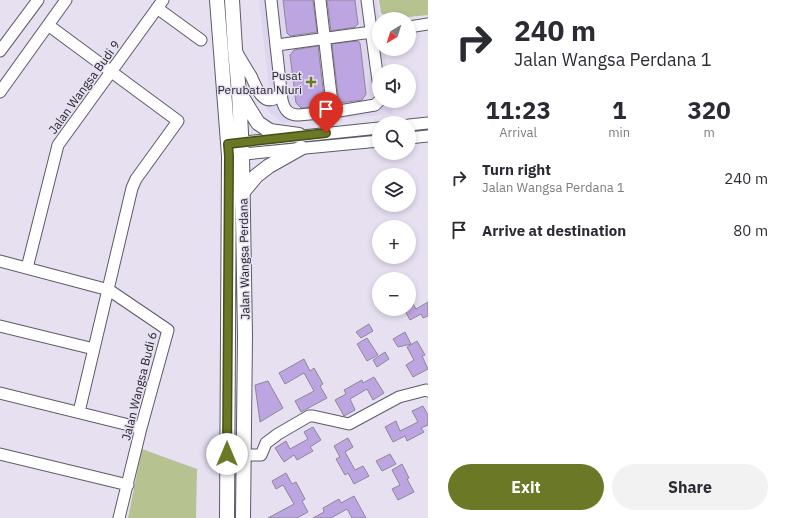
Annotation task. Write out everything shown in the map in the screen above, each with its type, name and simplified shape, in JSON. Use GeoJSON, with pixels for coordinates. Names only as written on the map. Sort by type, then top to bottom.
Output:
{"type":"FeatureCollection","features":[{"type":"Feature","properties":{"kind":"main road","name":"Jalan Wangsa Perdana"},"geometry":{"type":"LineString","coordinates":[[218,0],[235,149],[242,193],[246,336],[243,518]]}},
{"type":"Feature","properties":{"kind":"main road","name":"Jalan Wangsa Perdana"},"geometry":{"type":"LineString","coordinates":[[227,518],[235,149],[240,93],[235,49],[232,0]]}},
{"type":"Feature","properties":{"kind":"main road"},"geometry":{"type":"LineString","coordinates":[[240,93],[258,123],[270,131],[300,142]]}},
{"type":"Feature","properties":{"kind":"main road"},"geometry":{"type":"LineString","coordinates":[[242,193],[256,176],[300,142]]}},
{"type":"Feature","properties":{"kind":"street"},"geometry":{"type":"LineString","coordinates":[[0,51],[38,0]]}},
{"type":"Feature","properties":{"kind":"street"},"geometry":{"type":"LineString","coordinates":[[0,92],[66,0]]}},
{"type":"Feature","properties":{"kind":"street"},"geometry":{"type":"LineString","coordinates":[[271,0],[283,107],[292,115],[333,112],[372,106]]}},
{"type":"Feature","properties":{"kind":"street"},"geometry":{"type":"LineString","coordinates":[[320,0],[333,112]]}},
{"type":"Feature","properties":{"kind":"street"},"geometry":{"type":"LineString","coordinates":[[367,0],[372,19]]}},
{"type":"Feature","properties":{"kind":"street"},"geometry":{"type":"LineString","coordinates":[[160,4],[201,40]]}},
{"type":"Feature","properties":{"kind":"street","name":"Jalan Wangsa Budi 9"},"geometry":{"type":"LineString","coordinates":[[27,268],[58,145],[160,4]]}},
{"type":"Feature","properties":{"kind":"street"},"geometry":{"type":"LineString","coordinates":[[48,24],[178,121],[134,183],[79,412]]}},
{"type":"Feature","properties":{"kind":"street"},"geometry":{"type":"LineString","coordinates":[[416,26],[428,24]]}},
{"type":"Feature","properties":{"kind":"street"},"geometry":{"type":"LineString","coordinates":[[277,45],[372,31]]}},
{"type":"Feature","properties":{"kind":"street"},"geometry":{"type":"LineString","coordinates":[[235,49],[252,78],[256,89],[263,97],[274,99],[281,93]]}},
{"type":"Feature","properties":{"kind":"street"},"geometry":{"type":"LineString","coordinates":[[416,124],[428,123]]}},
{"type":"Feature","properties":{"kind":"street"},"geometry":{"type":"LineString","coordinates":[[235,149],[300,142],[372,129]]}},
{"type":"Feature","properties":{"kind":"street"},"geometry":{"type":"LineString","coordinates":[[416,137],[428,136]]}},
{"type":"Feature","properties":{"kind":"street"},"geometry":{"type":"LineString","coordinates":[[300,142],[372,141]]}},
{"type":"Feature","properties":{"kind":"street"},"geometry":{"type":"LineString","coordinates":[[0,261],[109,290]]}},
{"type":"Feature","properties":{"kind":"street","name":"Jalan Wangsa Budi 6"},"geometry":{"type":"LineString","coordinates":[[109,290],[168,330],[141,428],[119,518]]}},
{"type":"Feature","properties":{"kind":"street"},"geometry":{"type":"LineString","coordinates":[[0,326],[94,349]]}},
{"type":"Feature","properties":{"kind":"street"},"geometry":{"type":"LineString","coordinates":[[243,456],[261,455],[266,443],[278,434],[309,416],[350,424],[400,397],[426,390],[428,391]]}},
{"type":"Feature","properties":{"kind":"street"},"geometry":{"type":"LineString","coordinates":[[0,393],[141,428]]}},
{"type":"Feature","properties":{"kind":"street"},"geometry":{"type":"LineString","coordinates":[[0,454],[128,485]]}},
{"type":"Feature","properties":{"kind":"shaded area"},"geometry":{"type":"Polygon","coordinates":[[[259,0],[377,0],[379,12],[372,12],[372,56],[385,56],[386,64],[372,64],[372,108],[392,108],[393,114],[282,123],[265,108],[269,86],[259,0]]]}},
{"type":"Feature","properties":{"kind":"green space"},"geometry":{"type":"Polygon","coordinates":[[[379,0],[428,0],[428,15],[416,16],[416,12],[381,12],[379,0]]]}},
{"type":"Feature","properties":{"kind":"green space"},"geometry":{"type":"Polygon","coordinates":[[[142,449],[197,469],[196,518],[128,518],[142,449]]]}},
{"type":"Feature","properties":{"kind":"building"},"geometry":{"type":"Polygon","coordinates":[[[283,0],[313,0],[317,32],[290,36],[287,33],[283,0]]]}},
{"type":"Feature","properties":{"kind":"building"},"geometry":{"type":"Polygon","coordinates":[[[327,0],[355,0],[358,24],[355,27],[331,31],[327,0]]]}},
{"type":"Feature","properties":{"kind":"building"},"geometry":{"type":"Polygon","coordinates":[[[358,41],[360,43],[366,94],[362,100],[339,103],[332,44],[358,41]]]}},
{"type":"Feature","properties":{"kind":"building"},"geometry":{"type":"Polygon","coordinates":[[[318,46],[325,106],[301,108],[296,103],[290,55],[294,50],[318,46]]]}},
{"type":"Feature","properties":{"kind":"building"},"geometry":{"type":"Polygon","coordinates":[[[428,302],[428,316],[423,318],[421,314],[410,320],[408,316],[416,316],[416,309],[428,302]]]}},
{"type":"Feature","properties":{"kind":"building"},"geometry":{"type":"Polygon","coordinates":[[[369,324],[373,331],[361,338],[356,332],[369,324]]]}},
{"type":"Feature","properties":{"kind":"building"},"geometry":{"type":"Polygon","coordinates":[[[405,332],[411,344],[398,347],[393,339],[405,332]]]}},
{"type":"Feature","properties":{"kind":"building"},"geometry":{"type":"Polygon","coordinates":[[[367,338],[378,355],[367,361],[357,344],[367,338]]]}},
{"type":"Feature","properties":{"kind":"building"},"geometry":{"type":"Polygon","coordinates":[[[417,341],[425,355],[422,356],[428,369],[413,377],[406,365],[414,360],[407,347],[417,341]]]}},
{"type":"Feature","properties":{"kind":"building"},"geometry":{"type":"Polygon","coordinates":[[[385,352],[389,359],[377,367],[373,360],[385,352]]]}},
{"type":"Feature","properties":{"kind":"building"},"geometry":{"type":"Polygon","coordinates":[[[304,359],[310,371],[314,368],[323,384],[320,386],[327,398],[301,412],[295,401],[314,391],[304,373],[285,384],[279,373],[304,359]]]}},
{"type":"Feature","properties":{"kind":"building"},"geometry":{"type":"Polygon","coordinates":[[[374,377],[384,393],[373,400],[367,389],[350,399],[355,410],[344,416],[335,400],[346,394],[344,390],[362,380],[363,383],[374,377]]]}},
{"type":"Feature","properties":{"kind":"building"},"geometry":{"type":"Polygon","coordinates":[[[268,381],[283,408],[260,422],[255,385],[268,381]]]}},
{"type":"Feature","properties":{"kind":"building"},"geometry":{"type":"Polygon","coordinates":[[[423,406],[428,415],[428,425],[421,428],[424,432],[407,441],[405,436],[393,442],[385,427],[396,421],[400,431],[418,422],[412,411],[423,406]]]}},
{"type":"Feature","properties":{"kind":"building"},"geometry":{"type":"Polygon","coordinates":[[[313,427],[321,440],[310,447],[313,451],[297,460],[294,455],[284,462],[275,448],[286,441],[290,449],[308,439],[304,432],[313,427]]]}},
{"type":"Feature","properties":{"kind":"building"},"geometry":{"type":"Polygon","coordinates":[[[348,438],[353,447],[345,452],[355,470],[363,466],[369,476],[354,484],[348,473],[345,475],[336,459],[340,457],[334,446],[348,438]]]}},
{"type":"Feature","properties":{"kind":"building"},"geometry":{"type":"Polygon","coordinates":[[[390,454],[396,464],[382,471],[376,461],[390,454]]]}},
{"type":"Feature","properties":{"kind":"building"},"geometry":{"type":"Polygon","coordinates":[[[402,464],[409,478],[407,479],[414,492],[398,500],[392,489],[400,485],[392,470],[402,464]]]}},
{"type":"Feature","properties":{"kind":"building"},"geometry":{"type":"Polygon","coordinates":[[[286,473],[292,484],[296,482],[305,499],[302,501],[308,512],[297,518],[268,518],[294,504],[283,485],[276,489],[272,481],[286,473]]]}},
{"type":"Feature","properties":{"kind":"building"},"geometry":{"type":"Polygon","coordinates":[[[354,496],[366,518],[352,518],[347,509],[331,518],[313,518],[324,512],[323,508],[339,499],[341,503],[354,496]]]}},
{"type":"Feature","properties":{"kind":"place","name":"Pusat Perubatan Nluri"},"geometry":{"type":"Point","coordinates":[311,82]}},
{"type":"Feature","properties":{"kind":"route"},"geometry":{"type":"LineString","coordinates":[[227,454],[228,144],[326,133]]}}]}
